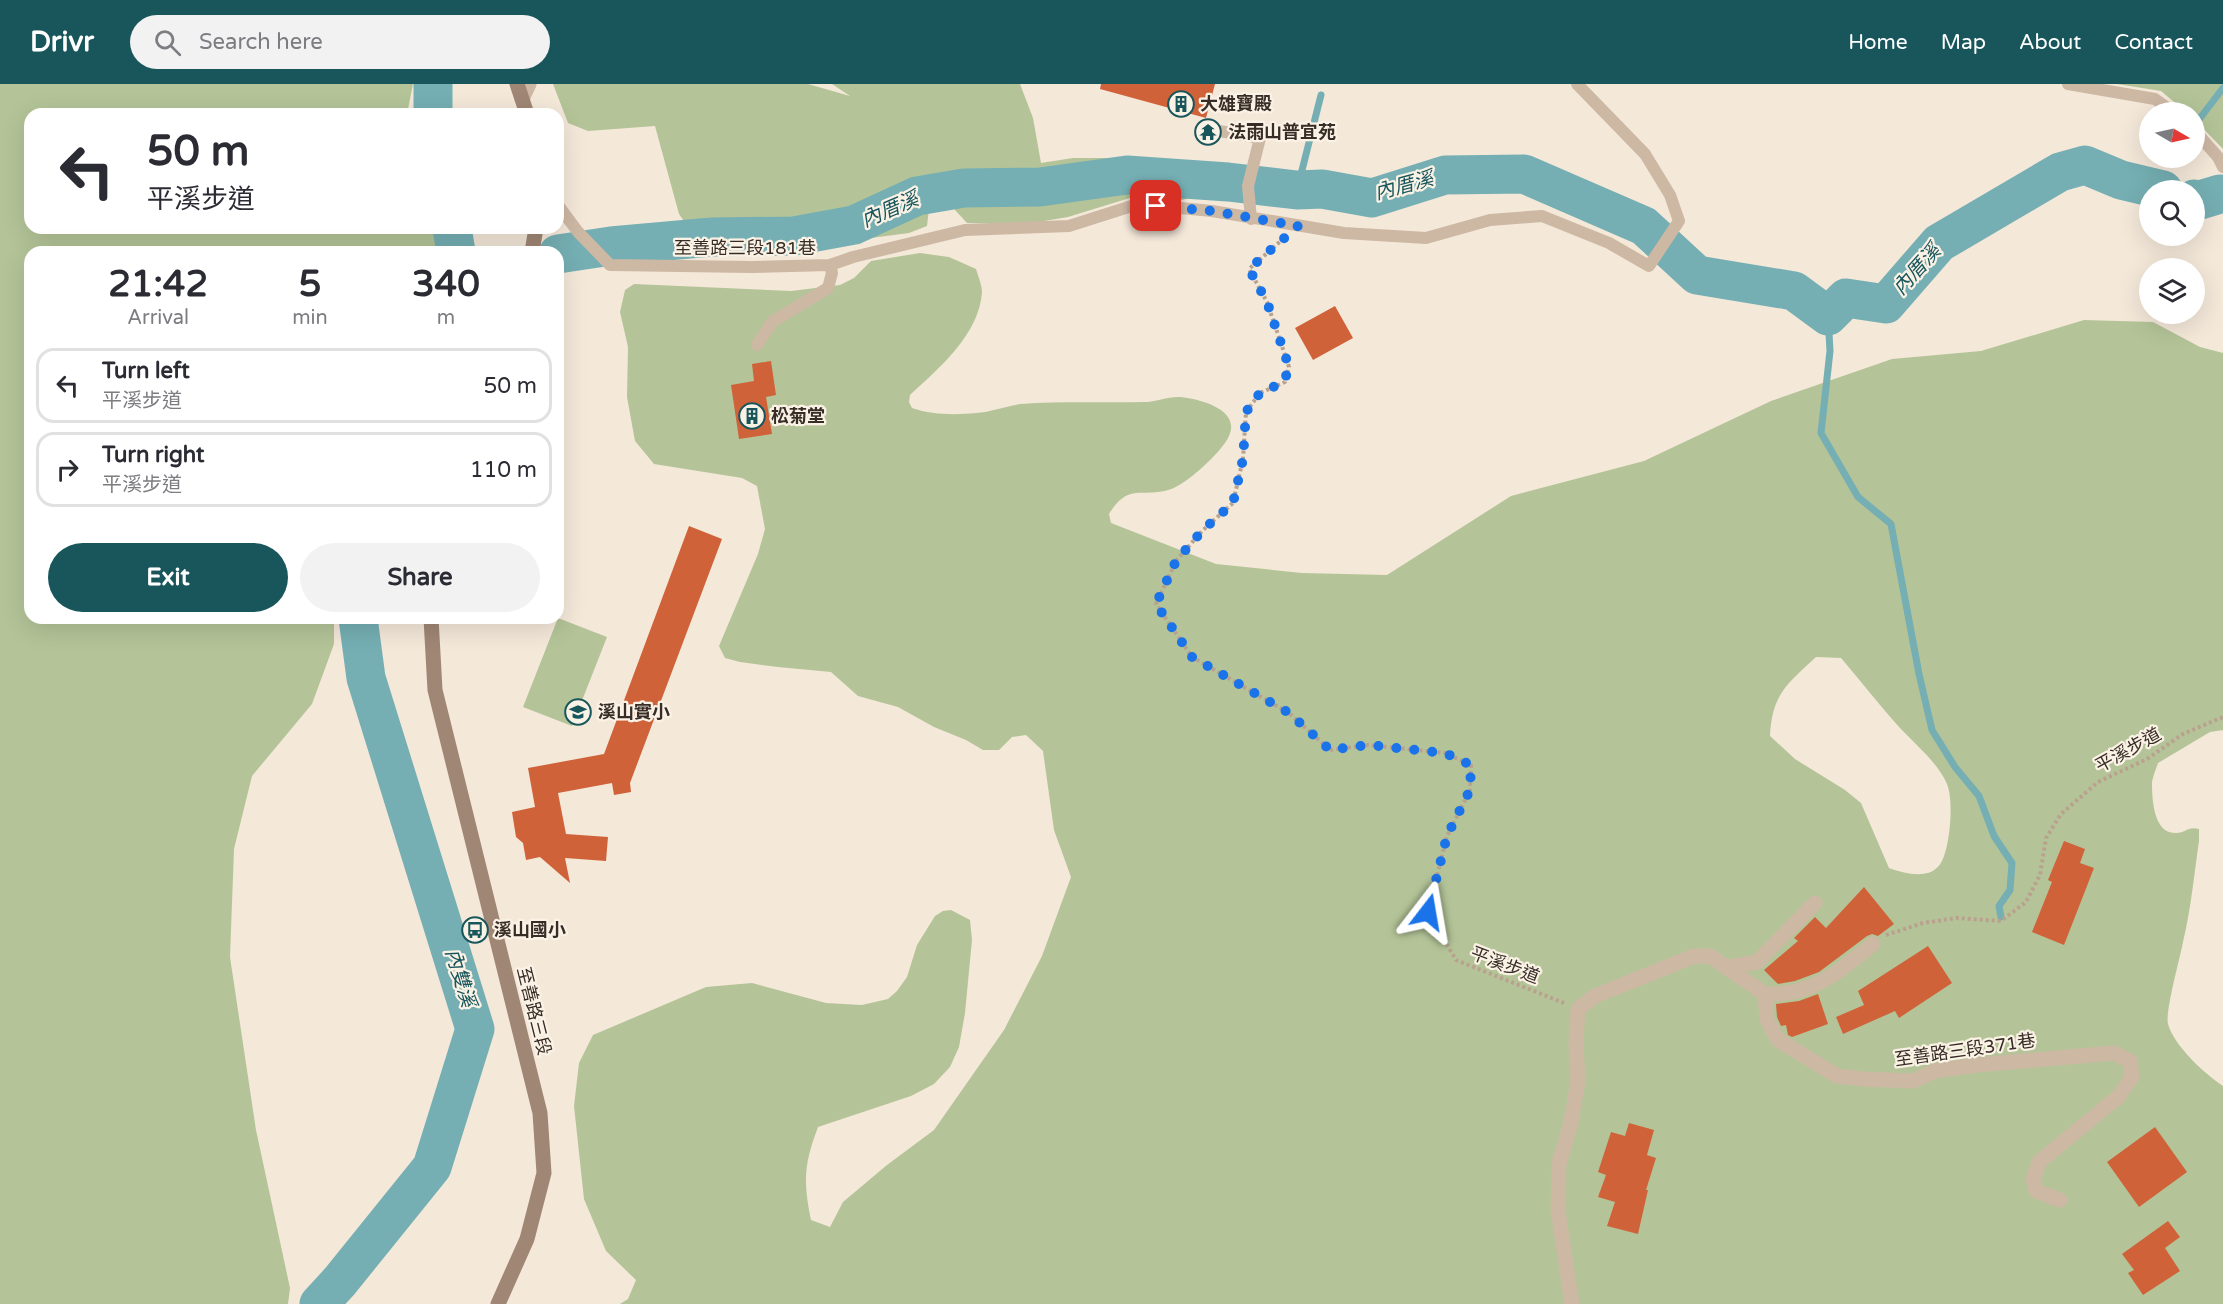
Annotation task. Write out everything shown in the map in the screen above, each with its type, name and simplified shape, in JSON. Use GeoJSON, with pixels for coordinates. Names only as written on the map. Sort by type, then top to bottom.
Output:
{"type":"FeatureCollection","features":[{"type":"Feature","properties":{"kind":"street"},"geometry":{"type":"LineString","coordinates":[[517,84],[524,107]]}},
{"type":"Feature","properties":{"kind":"street"},"geometry":{"type":"LineString","coordinates":[[524,107],[529,84]]}},
{"type":"Feature","properties":{"kind":"street","name":"至善路三段"},"geometry":{"type":"LineString","coordinates":[[431,624],[435,690],[540,1113],[544,1173],[527,1239],[498,1304]]}},
{"type":"Feature","properties":{"kind":"street"},"geometry":{"type":"LineString","coordinates":[[1729,967],[1757,962],[1815,903]]}},
{"type":"Feature","properties":{"kind":"street"},"geometry":{"type":"LineString","coordinates":[[1572,1304],[1558,1210],[1558,1163],[1570,1127],[1578,1080],[1576,1043],[1578,1009],[1595,996],[1694,956],[1710,956],[1765,994],[1784,995],[1819,984],[1832,977],[1873,944]]}},
{"type":"Feature","properties":{"kind":"street","name":"至善路三段371巷"},"geometry":{"type":"LineString","coordinates":[[1765,994],[1767,1020],[1778,1040],[1837,1076],[1913,1081],[1935,1071],[1977,1065],[2114,1053],[2130,1061],[2132,1077],[2118,1097],[2039,1162],[2033,1179],[2036,1191],[2061,1200]]}},
{"type":"Feature","properties":{"kind":"lane","name":"至善路三段181巷"},"geometry":{"type":"LineString","coordinates":[[564,211],[578,232],[610,266],[830,265],[853,257],[965,230],[1069,226],[1138,204],[1212,211],[1344,233],[1426,238],[1490,220],[1542,216],[1609,243],[1649,266],[1679,221],[1670,195],[1645,154],[1577,84]]}},
{"type":"Feature","properties":{"kind":"lane"},"geometry":{"type":"LineString","coordinates":[[2068,84],[2154,99],[2158,102]]}},
{"type":"Feature","properties":{"kind":"lane"},"geometry":{"type":"LineString","coordinates":[[1208,129],[1260,138],[1248,186],[1251,219]]}},
{"type":"Feature","properties":{"kind":"lane"},"geometry":{"type":"LineString","coordinates":[[2205,142],[2218,157],[2223,167]]}},
{"type":"Feature","properties":{"kind":"lane"},"geometry":{"type":"LineString","coordinates":[[757,345],[772,322],[828,288],[832,273],[830,265]]}},
{"type":"Feature","properties":{"kind":"path","name":"平溪步道"},"geometry":{"type":"LineString","coordinates":[[1298,226],[1249,269],[1267,302],[1289,367],[1284,382],[1260,393],[1246,412],[1243,459],[1233,503],[1202,531],[1176,561],[1156,604],[1192,657],[1289,713],[1330,750],[1368,745],[1445,753],[1471,765],[1470,790],[1447,836],[1428,912],[1455,960],[1523,985],[1578,1009]]}},
{"type":"Feature","properties":{"kind":"path","name":"平溪步道"},"geometry":{"type":"LineString","coordinates":[[1873,944],[1884,936],[1923,923],[1956,918],[2001,921],[2026,902],[2040,875],[2046,838],[2061,814],[2098,782],[2147,759],[2183,734],[2223,717]]}},
{"type":"Feature","properties":{"kind":"green space"},"geometry":{"type":"Polygon","coordinates":[[[0,84],[413,84],[408,108],[24,108],[24,234],[438,234],[441,246],[24,246],[24,624],[334,624],[334,644],[312,704],[252,776],[234,849],[230,957],[256,1130],[290,1288],[288,1304],[0,1304],[0,84]]]}},
{"type":"Feature","properties":{"kind":"green space"},"geometry":{"type":"Polygon","coordinates":[[[553,84],[808,84],[850,96],[832,84],[1020,84],[1033,118],[1041,163],[1073,158],[1115,158],[1200,174],[1197,187],[1186,199],[1171,202],[1133,197],[1068,217],[1026,224],[967,223],[955,210],[946,182],[937,175],[927,176],[929,209],[927,226],[909,233],[788,249],[715,245],[691,231],[679,214],[655,126],[588,131],[568,123],[553,84]]]}},
{"type":"Feature","properties":{"kind":"green space"},"geometry":{"type":"Polygon","coordinates":[[[2117,84],[2223,84],[2223,149],[2205,130],[2205,102],[2174,102],[2161,91],[2117,84]]]}},
{"type":"Feature","properties":{"kind":"green space"},"geometry":{"type":"Polygon","coordinates":[[[920,253],[949,257],[976,269],[982,292],[974,322],[945,362],[910,395],[909,402],[912,408],[936,413],[960,414],[1036,403],[1144,402],[1176,397],[1207,403],[1224,412],[1231,427],[1229,436],[1219,451],[1202,468],[1184,482],[1168,490],[1129,494],[1116,504],[1109,514],[1111,523],[1216,564],[1302,573],[1387,575],[1511,496],[1644,461],[1771,401],[1892,359],[1981,351],[2084,320],[2157,324],[2200,347],[2223,353],[2223,730],[2210,732],[2158,763],[2152,782],[2155,814],[2163,828],[2168,832],[2176,833],[2192,828],[2199,829],[2188,917],[2171,997],[2168,1024],[2183,1050],[2199,1067],[2223,1086],[2223,1304],[620,1304],[628,1299],[636,1280],[606,1251],[584,1199],[574,1106],[579,1063],[593,1035],[706,987],[752,983],[826,1003],[862,1005],[888,999],[907,977],[917,945],[935,916],[943,911],[951,910],[970,920],[972,940],[965,1013],[959,1047],[950,1067],[934,1084],[911,1096],[818,1127],[806,1173],[807,1194],[811,1220],[830,1227],[843,1202],[934,1130],[1004,1030],[1042,956],[1071,877],[1054,830],[1043,751],[1026,735],[1012,737],[999,750],[983,750],[898,707],[858,696],[831,672],[740,662],[725,658],[719,646],[758,554],[765,529],[757,486],[742,478],[654,464],[635,441],[627,397],[628,347],[620,312],[625,290],[634,284],[791,291],[840,285],[854,278],[871,261],[920,253]],[[1816,657],[1783,691],[1774,710],[1770,736],[1795,759],[1845,790],[1861,803],[1889,868],[1911,874],[1925,874],[1938,867],[1945,854],[1951,812],[1949,792],[1943,776],[1841,658],[1816,657]]]}},
{"type":"Feature","properties":{"kind":"green space"},"geometry":{"type":"Polygon","coordinates":[[[564,620],[607,637],[572,726],[523,707],[556,624],[564,624],[564,620]]]}},
{"type":"Feature","properties":{"kind":"building","name":"大雄寶殿"},"geometry":{"type":"Polygon","coordinates":[[[1101,84],[1215,84],[1206,118],[1100,89],[1101,84]]]}},
{"type":"Feature","properties":{"kind":"building"},"geometry":{"type":"Polygon","coordinates":[[[1335,306],[1353,338],[1313,360],[1295,328],[1335,306]]]}},
{"type":"Feature","properties":{"kind":"building","name":"松菊堂"},"geometry":{"type":"Polygon","coordinates":[[[771,361],[776,395],[766,397],[772,434],[739,439],[731,385],[754,381],[752,364],[771,361]]]}},
{"type":"Feature","properties":{"kind":"building"},"geometry":{"type":"Polygon","coordinates":[[[689,526],[722,539],[630,783],[631,792],[614,795],[612,783],[558,793],[566,834],[608,837],[606,861],[565,858],[570,883],[540,857],[526,860],[523,843],[516,837],[512,812],[535,807],[528,768],[604,754],[689,526]]]}},
{"type":"Feature","properties":{"kind":"building"},"geometry":{"type":"Polygon","coordinates":[[[2064,841],[2085,849],[2080,863],[2094,868],[2064,945],[2032,932],[2052,882],[2048,880],[2064,841]]]}},
{"type":"Feature","properties":{"kind":"building"},"geometry":{"type":"Polygon","coordinates":[[[1864,887],[1894,924],[1878,936],[1872,934],[1867,936],[1819,972],[1795,981],[1778,984],[1764,970],[1798,941],[1794,938],[1815,917],[1826,928],[1864,887]]]}},
{"type":"Feature","properties":{"kind":"building"},"geometry":{"type":"Polygon","coordinates":[[[1928,946],[1952,983],[1899,1018],[1895,1011],[1843,1034],[1836,1017],[1864,1005],[1858,991],[1928,946]]]}},
{"type":"Feature","properties":{"kind":"building"},"geometry":{"type":"Polygon","coordinates":[[[1818,994],[1828,1024],[1792,1037],[1788,1035],[1786,1025],[1781,1026],[1777,1017],[1776,1004],[1799,1001],[1818,994]]]}},
{"type":"Feature","properties":{"kind":"building"},"geometry":{"type":"Polygon","coordinates":[[[1629,1123],[1654,1130],[1647,1155],[1656,1158],[1646,1190],[1648,1190],[1638,1234],[1607,1226],[1615,1202],[1598,1197],[1606,1175],[1598,1172],[1611,1132],[1625,1136],[1629,1123]]]}},
{"type":"Feature","properties":{"kind":"building"},"geometry":{"type":"Polygon","coordinates":[[[2155,1127],[2187,1172],[2139,1207],[2107,1162],[2155,1127]]]}},
{"type":"Feature","properties":{"kind":"building"},"geometry":{"type":"Polygon","coordinates":[[[2168,1221],[2180,1237],[2165,1248],[2180,1271],[2143,1295],[2128,1273],[2134,1270],[2122,1254],[2168,1221]]]}},
{"type":"Feature","properties":{"kind":"waterway","name":"內雙溪"},"geometry":{"type":"LineString","coordinates":[[433,84],[433,108]]}},
{"type":"Feature","properties":{"kind":"waterway"},"geometry":{"type":"LineString","coordinates":[[2205,112],[2223,88]]}},
{"type":"Feature","properties":{"kind":"waterway"},"geometry":{"type":"LineString","coordinates":[[1297,190],[1321,95]]}},
{"type":"Feature","properties":{"kind":"waterway","name":"內厝溪"},"geometry":{"type":"LineString","coordinates":[[564,253],[611,246],[712,237],[794,236],[854,225],[917,196],[964,188],[1040,187],[1127,175],[1228,182],[1297,190],[1322,189],[1372,198],[1445,175],[1524,174],[1644,226],[1697,275],[1794,291],[1828,316],[1846,298],[1886,304],[1939,243],[2060,172],[2085,165],[2121,180],[2139,184]]}},
{"type":"Feature","properties":{"kind":"waterway","name":"內厝溪"},"geometry":{"type":"LineString","coordinates":[[2205,198],[2220,194]]}},
{"type":"Feature","properties":{"kind":"waterway","name":"內雙溪"},"geometry":{"type":"LineString","coordinates":[[453,234],[455,246]]}},
{"type":"Feature","properties":{"kind":"waterway"},"geometry":{"type":"LineString","coordinates":[[1828,316],[1830,351],[1821,433],[1858,497],[1891,524],[1919,674],[1932,730],[1955,767],[1979,796],[1994,836],[2012,863],[2010,890],[1999,906],[2001,917]]}},
{"type":"Feature","properties":{"kind":"waterway","name":"內雙溪"},"geometry":{"type":"LineString","coordinates":[[319,1304],[432,1167],[475,1029],[366,678],[359,624]]}},
{"type":"Feature","properties":{"kind":"place","name":"大雄寶殿"},"geometry":{"type":"Point","coordinates":[1181,104]}},
{"type":"Feature","properties":{"kind":"place","name":"法雨山普宜苑"},"geometry":{"type":"Point","coordinates":[1208,132]}},
{"type":"Feature","properties":{"kind":"place","name":"松菊堂"},"geometry":{"type":"Point","coordinates":[752,416]}},
{"type":"Feature","properties":{"kind":"place","name":"溪山實小"},"geometry":{"type":"Point","coordinates":[578,712]}},
{"type":"Feature","properties":{"kind":"place","name":"溪山國小"},"geometry":{"type":"Point","coordinates":[475,930]}},
{"type":"Feature","properties":{"kind":"route"},"geometry":{"type":"LineString","coordinates":[[1156,206],[1212,211],[1298,226],[1249,269],[1267,302],[1289,367],[1284,382],[1260,393],[1246,412],[1243,459],[1233,503],[1202,531],[1176,561],[1156,604],[1192,657],[1289,713],[1330,750],[1368,745],[1445,753],[1471,765],[1470,790],[1447,836],[1428,912]]}}]}
